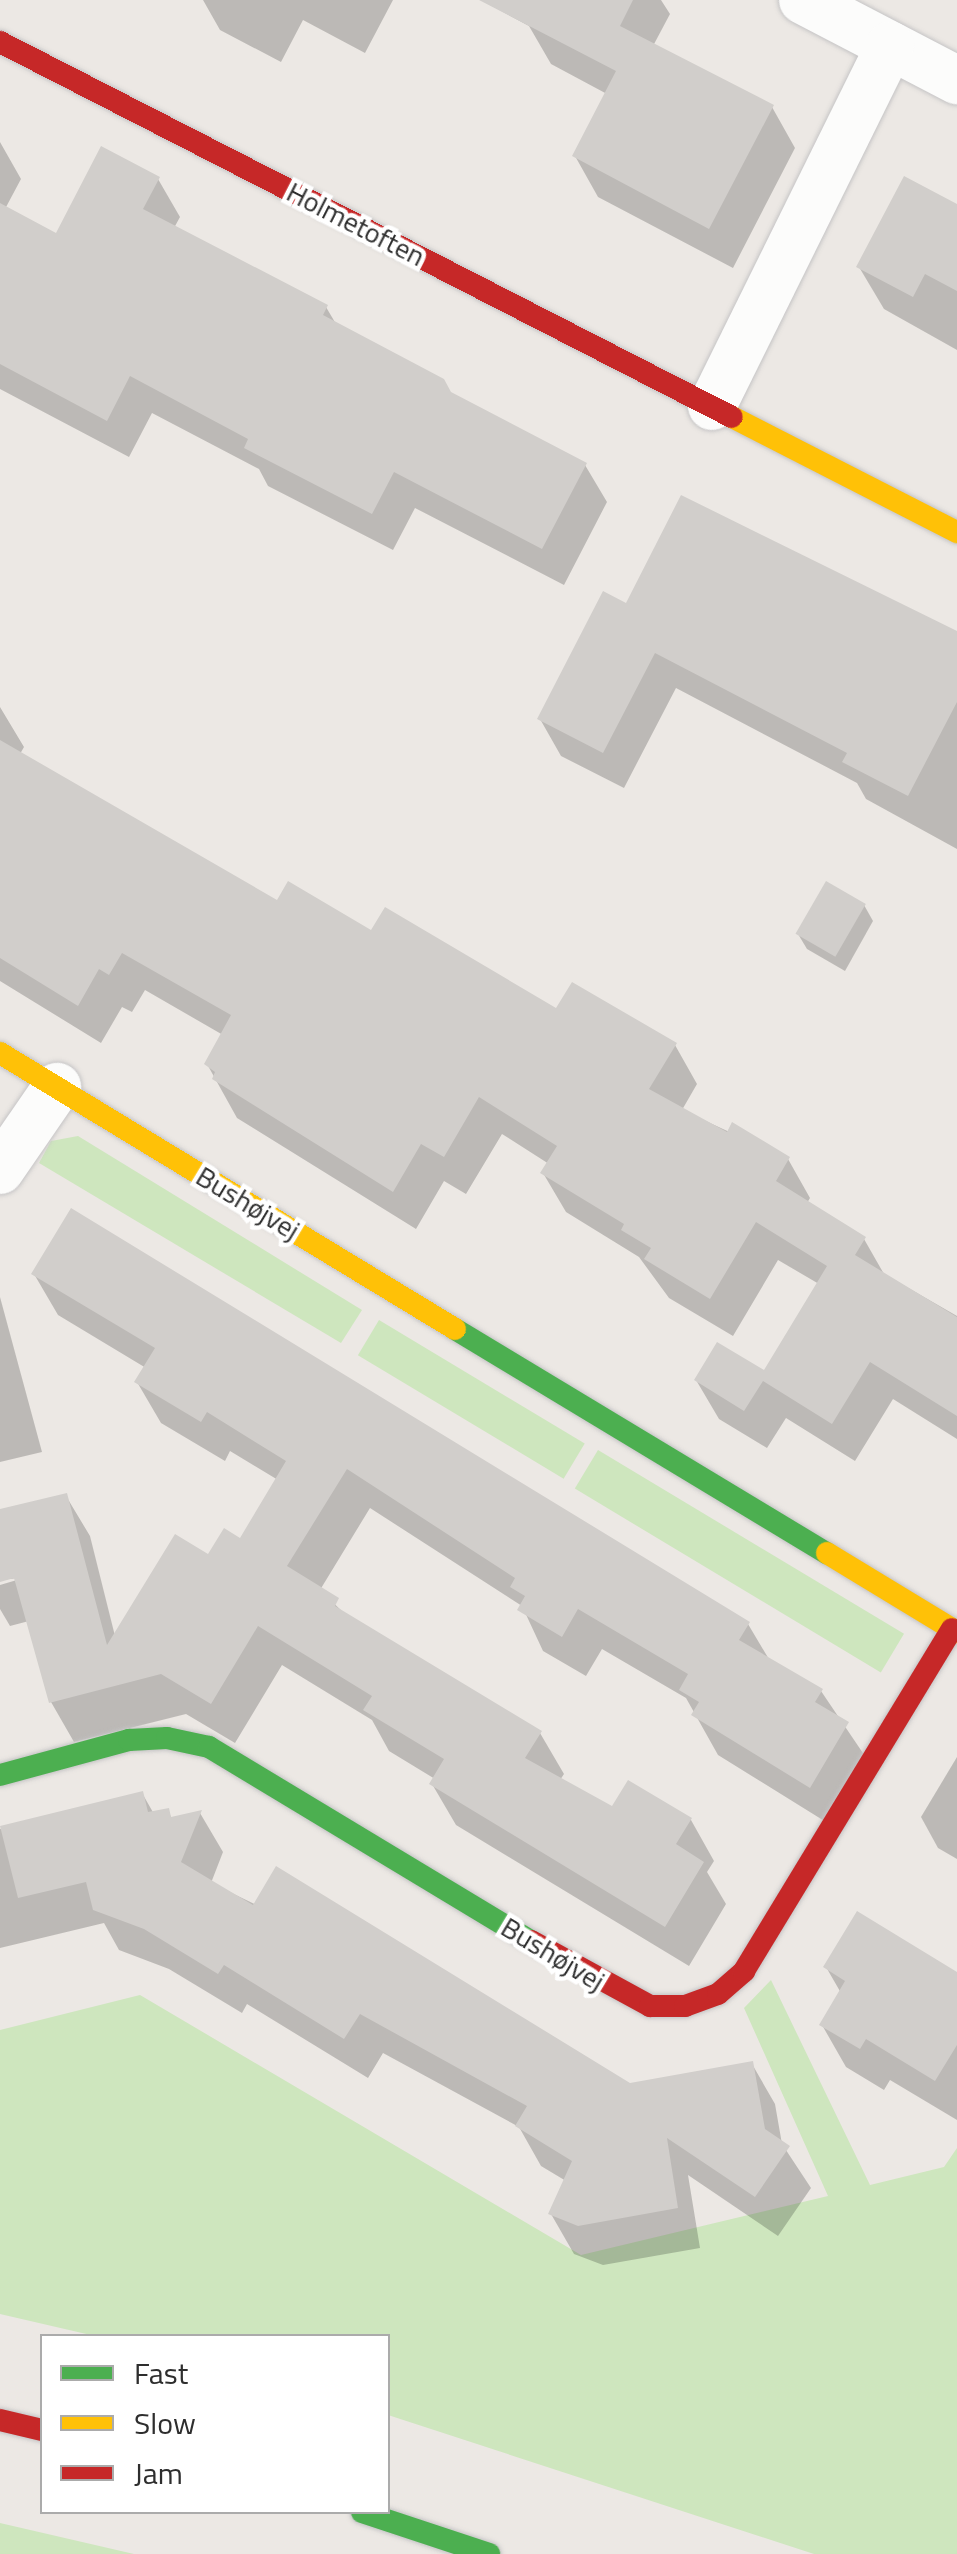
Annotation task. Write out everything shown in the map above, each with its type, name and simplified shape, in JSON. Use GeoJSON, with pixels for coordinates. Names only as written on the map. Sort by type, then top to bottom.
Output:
{"type":"FeatureCollection","features":[{"type":"Feature","properties":{"kind":"street"},"geometry":{"type":"LineString","coordinates":[[802,0],[957,80]]}},
{"type":"Feature","properties":{"kind":"street","name":"Holmetoften"},"geometry":{"type":"LineString","coordinates":[[0,42],[957,532]]}},
{"type":"Feature","properties":{"kind":"street"},"geometry":{"type":"LineString","coordinates":[[712,406],[890,46]]}},
{"type":"Feature","properties":{"kind":"street","name":"Bushøjvej"},"geometry":{"type":"LineString","coordinates":[[0,1052],[954,1630],[744,1971],[718,1994],[685,2006],[650,2006],[608,1987],[208,1747],[167,1738],[129,1740],[0,1774]]}},
{"type":"Feature","properties":{"kind":"street"},"geometry":{"type":"LineString","coordinates":[[0,1170],[57,1087]]}},
{"type":"Feature","properties":{"kind":"street"},"geometry":{"type":"LineString","coordinates":[[0,2420],[40,2430]]}},
{"type":"Feature","properties":{"kind":"street"},"geometry":{"type":"LineString","coordinates":[[368,2514],[489,2554]]}},
{"type":"Feature","properties":{"kind":"green space"},"geometry":{"type":"Polygon","coordinates":[[[78,1136],[362,1310],[341,1343],[39,1163],[51,1141],[78,1136]]]}},
{"type":"Feature","properties":{"kind":"green space"},"geometry":{"type":"Polygon","coordinates":[[[379,1320],[585,1444],[564,1479],[358,1355],[379,1320]]]}},
{"type":"Feature","properties":{"kind":"green space"},"geometry":{"type":"Polygon","coordinates":[[[598,1450],[904,1634],[881,1672],[575,1489],[598,1450]]]}},
{"type":"Feature","properties":{"kind":"green space"},"geometry":{"type":"Polygon","coordinates":[[[771,1980],[870,2185],[944,2167],[957,2148],[957,2554],[814,2554],[390,2416],[390,2334],[86,2334],[0,2314],[0,2030],[140,1995],[581,2255],[828,2196],[744,2008],[771,1980]]]}},
{"type":"Feature","properties":{"kind":"green space"},"geometry":{"type":"Polygon","coordinates":[[[0,2523],[134,2554],[0,2554],[0,2523]]]}},
{"type":"Feature","properties":{"kind":"building"},"geometry":{"type":"Polygon","coordinates":[[[479,0],[633,0],[620,26],[774,105],[709,229],[572,156],[616,71],[479,0]]]}},
{"type":"Feature","properties":{"kind":"building"},"geometry":{"type":"Polygon","coordinates":[[[101,146],[160,177],[143,209],[328,305],[323,315],[444,379],[451,392],[587,463],[542,549],[394,472],[372,514],[244,448],[248,439],[130,376],[107,421],[0,364],[0,203],[56,233],[101,146]]]}},
{"type":"Feature","properties":{"kind":"building"},"geometry":{"type":"Polygon","coordinates":[[[904,176],[957,204],[957,291],[925,274],[913,297],[856,267],[904,176]]]}},
{"type":"Feature","properties":{"kind":"building"},"geometry":{"type":"Polygon","coordinates":[[[681,495],[957,631],[957,702],[908,796],[842,762],[847,753],[655,653],[603,753],[537,719],[603,591],[626,603],[681,495]]]}},
{"type":"Feature","properties":{"kind":"building"},"geometry":{"type":"Polygon","coordinates":[[[0,740],[277,900],[288,881],[371,930],[385,907],[556,1008],[572,982],[677,1043],[649,1089],[727,1132],[732,1122],[790,1157],[776,1181],[866,1237],[855,1255],[957,1317],[957,1416],[870,1362],[832,1424],[763,1381],[744,1411],[694,1380],[717,1342],[764,1370],[827,1266],[756,1222],[710,1299],[644,1259],[651,1248],[621,1230],[624,1224],[540,1173],[557,1146],[479,1097],[444,1157],[421,1144],[393,1192],[212,1079],[215,1072],[204,1064],[231,1015],[122,953],[109,975],[99,969],[78,1006],[0,958],[0,740]]]}},
{"type":"Feature","properties":{"kind":"building"},"geometry":{"type":"Polygon","coordinates":[[[826,881],[866,904],[835,957],[796,934],[826,881]]]}},
{"type":"Feature","properties":{"kind":"building"},"geometry":{"type":"Polygon","coordinates":[[[71,1208],[750,1622],[739,1640],[823,1689],[815,1702],[849,1722],[810,1788],[691,1715],[699,1702],[679,1690],[688,1674],[578,1609],[562,1637],[517,1610],[525,1596],[510,1587],[515,1578],[347,1469],[287,1566],[339,1598],[335,1606],[542,1731],[525,1758],[612,1806],[628,1780],[692,1818],[676,1844],[704,1862],[665,1927],[429,1784],[444,1759],[363,1710],[372,1696],[258,1626],[211,1704],[161,1674],[49,1703],[14,1578],[0,1582],[0,1509],[67,1493],[107,1645],[175,1534],[208,1554],[224,1528],[240,1538],[286,1461],[207,1412],[201,1422],[134,1382],[155,1348],[31,1274],[71,1208]]]}},
{"type":"Feature","properties":{"kind":"building"},"geometry":{"type":"Polygon","coordinates":[[[143,1791],[148,1812],[169,1808],[171,1817],[202,1810],[181,1862],[253,1905],[276,1866],[630,2083],[753,2061],[765,2129],[790,2146],[755,2197],[667,2138],[678,2208],[578,2226],[548,2214],[572,2161],[515,2126],[527,2106],[360,2014],[344,2039],[224,1965],[218,1974],[144,1929],[93,1910],[86,1882],[18,1898],[0,1826],[143,1791]]]}},
{"type":"Feature","properties":{"kind":"building"},"geometry":{"type":"Polygon","coordinates":[[[857,1911],[957,1972],[957,2045],[935,2081],[866,2039],[860,2049],[819,2025],[845,1981],[823,1967],[857,1911]]]}},
{"type":"Feature","properties":{"kind":"traffic: fast"},"geometry":{"type":"LineString","coordinates":[[455,1329],[827,1553]]}},
{"type":"Feature","properties":{"kind":"traffic: fast"},"geometry":{"type":"LineString","coordinates":[[0,1775],[129,1740],[167,1738],[209,1747],[531,1941]]}},
{"type":"Feature","properties":{"kind":"traffic: fast"},"geometry":{"type":"LineString","coordinates":[[368,2514],[489,2554]]}},
{"type":"Feature","properties":{"kind":"traffic: slow"},"geometry":{"type":"LineString","coordinates":[[732,417],[957,532]]}},
{"type":"Feature","properties":{"kind":"traffic: slow"},"geometry":{"type":"LineString","coordinates":[[0,1053],[455,1329]]}},
{"type":"Feature","properties":{"kind":"traffic: slow"},"geometry":{"type":"LineString","coordinates":[[827,1553],[957,1632]]}},
{"type":"Feature","properties":{"kind":"traffic: jam"},"geometry":{"type":"LineString","coordinates":[[0,42],[732,417]]}},
{"type":"Feature","properties":{"kind":"traffic: jam"},"geometry":{"type":"LineString","coordinates":[[531,1941],[650,2006],[685,2006],[718,1994],[744,1971],[952,1629]]}},
{"type":"Feature","properties":{"kind":"traffic: jam"},"geometry":{"type":"LineString","coordinates":[[0,2420],[40,2430]]}}]}
